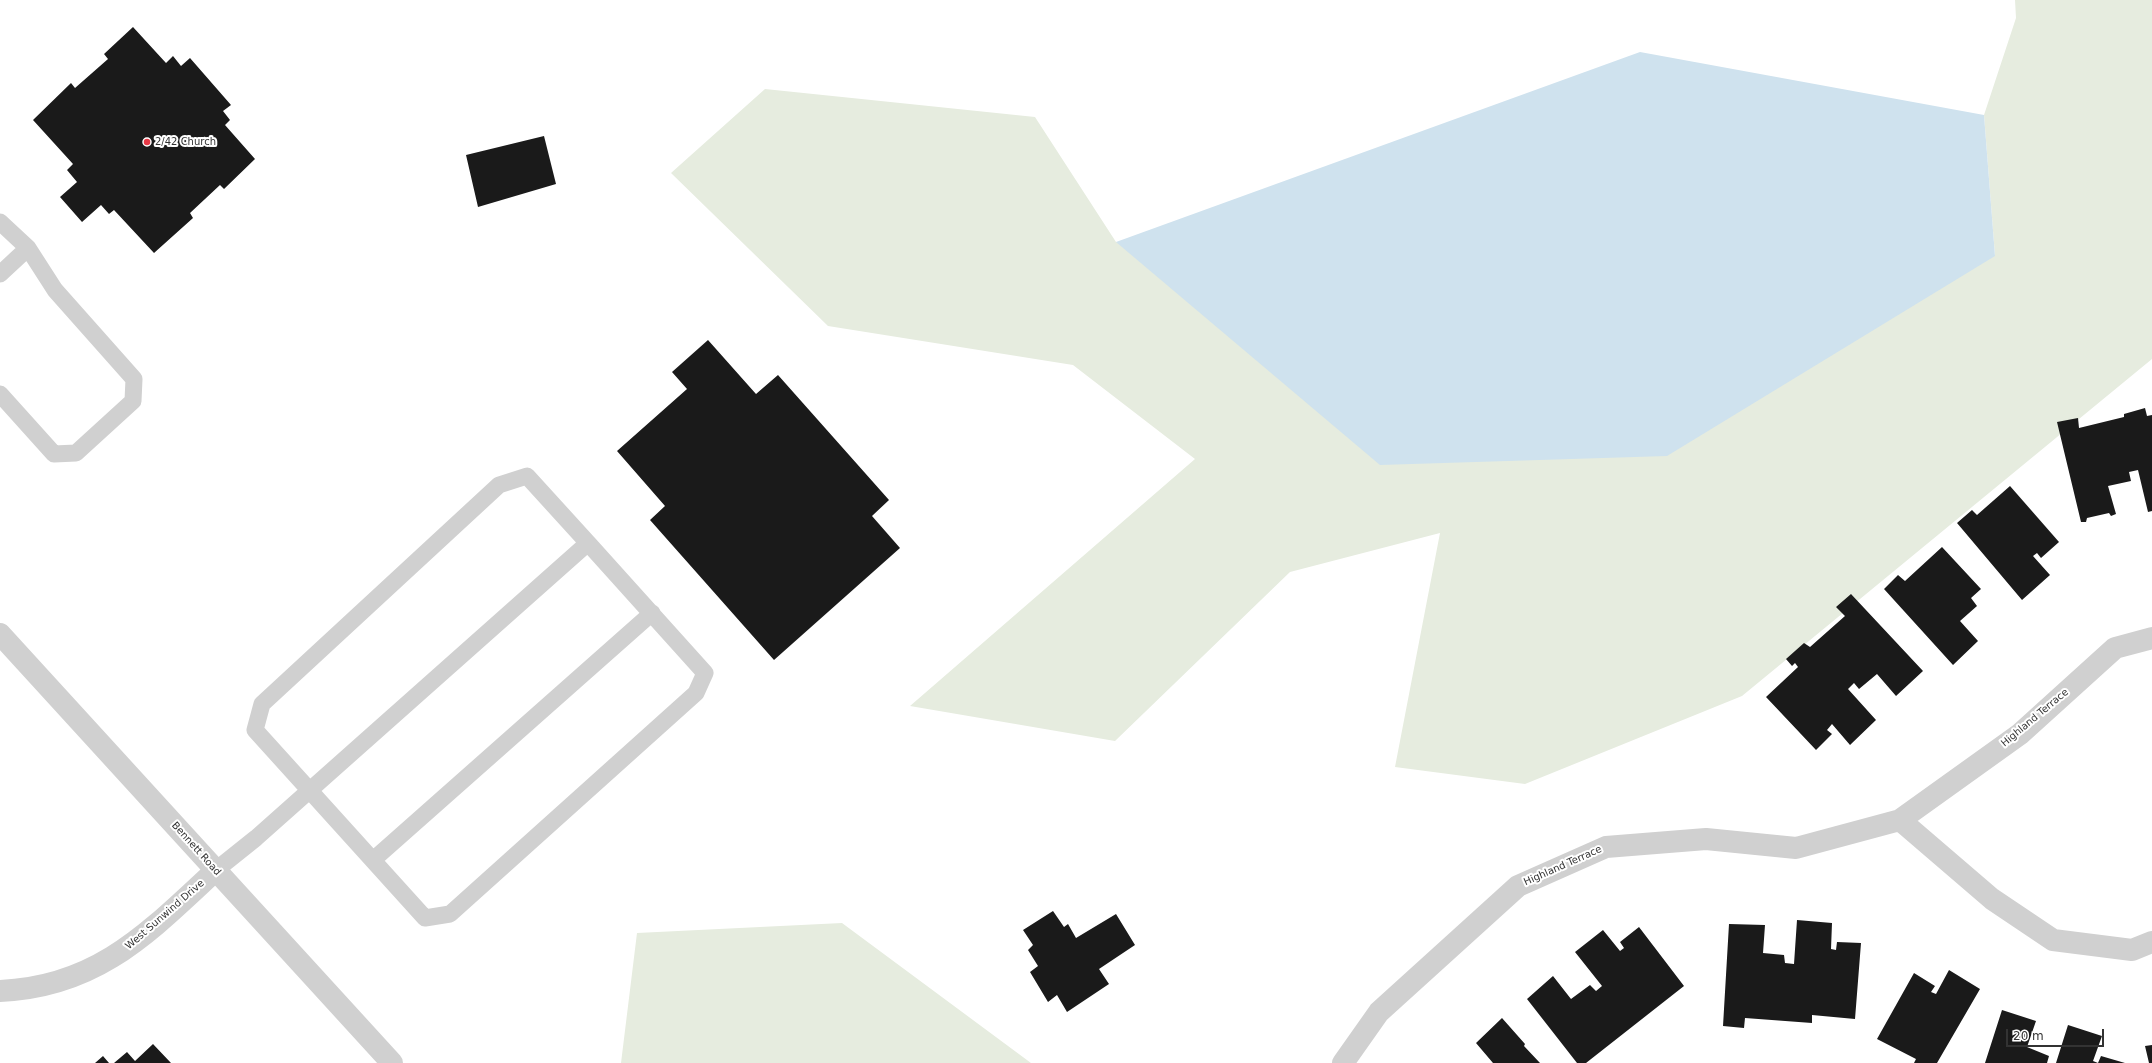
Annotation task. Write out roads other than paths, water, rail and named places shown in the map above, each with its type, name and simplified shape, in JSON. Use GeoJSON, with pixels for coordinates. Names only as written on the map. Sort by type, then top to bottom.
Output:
{"type":"FeatureCollection","features":[{"type":"Feature","properties":{"kind":"street","name":"Bennett Road"},"geometry":{"type":"LineString","coordinates":[[0,634],[392,1063]]}},
{"type":"Feature","properties":{"kind":"street","name":"Highland Terrace"},"geometry":{"type":"LineString","coordinates":[[1343,1063],[1379,1012],[1518,886],[1606,847],[1706,839],[1796,848],[1900,820],[2020,734],[2115,648],[2152,638]]}},
{"type":"Feature","properties":{"kind":"street"},"geometry":{"type":"LineString","coordinates":[[1900,820],[1992,898],[2053,940],[2132,950],[2152,942]]}},
{"type":"Feature","properties":{"kind":"street","name":"West Sunwind Drive"},"geometry":{"type":"LineString","coordinates":[[0,992],[16,991],[51,984],[84,973],[110,960],[150,930],[216,870]]}},
{"type":"Feature","properties":{"kind":"lane"},"geometry":{"type":"LineString","coordinates":[[0,222],[28,248],[55,290],[134,378],[133,401],[76,453],[54,454],[0,394]]}},
{"type":"Feature","properties":{"kind":"lane"},"geometry":{"type":"LineString","coordinates":[[0,274],[28,248]]}},
{"type":"Feature","properties":{"kind":"lane"},"geometry":{"type":"LineString","coordinates":[[526,476],[588,543],[705,673],[696,693],[450,914],[425,918],[255,730],[262,704],[499,485],[526,476]]}},
{"type":"Feature","properties":{"kind":"lane"},"geometry":{"type":"LineString","coordinates":[[216,870],[256,838],[588,543]]}},
{"type":"Feature","properties":{"kind":"lane"},"geometry":{"type":"LineString","coordinates":[[372,860],[652,614]]}},
{"type":"Feature","properties":{"kind":"water"},"geometry":{"type":"Polygon","coordinates":[[[1640,52],[1984,115],[1995,256],[1667,456],[1380,465],[1116,242],[1640,52]]]}},
{"type":"Feature","properties":{"kind":"place","name":"2/42 Church"},"geometry":{"type":"Point","coordinates":[147,142]}}]}
